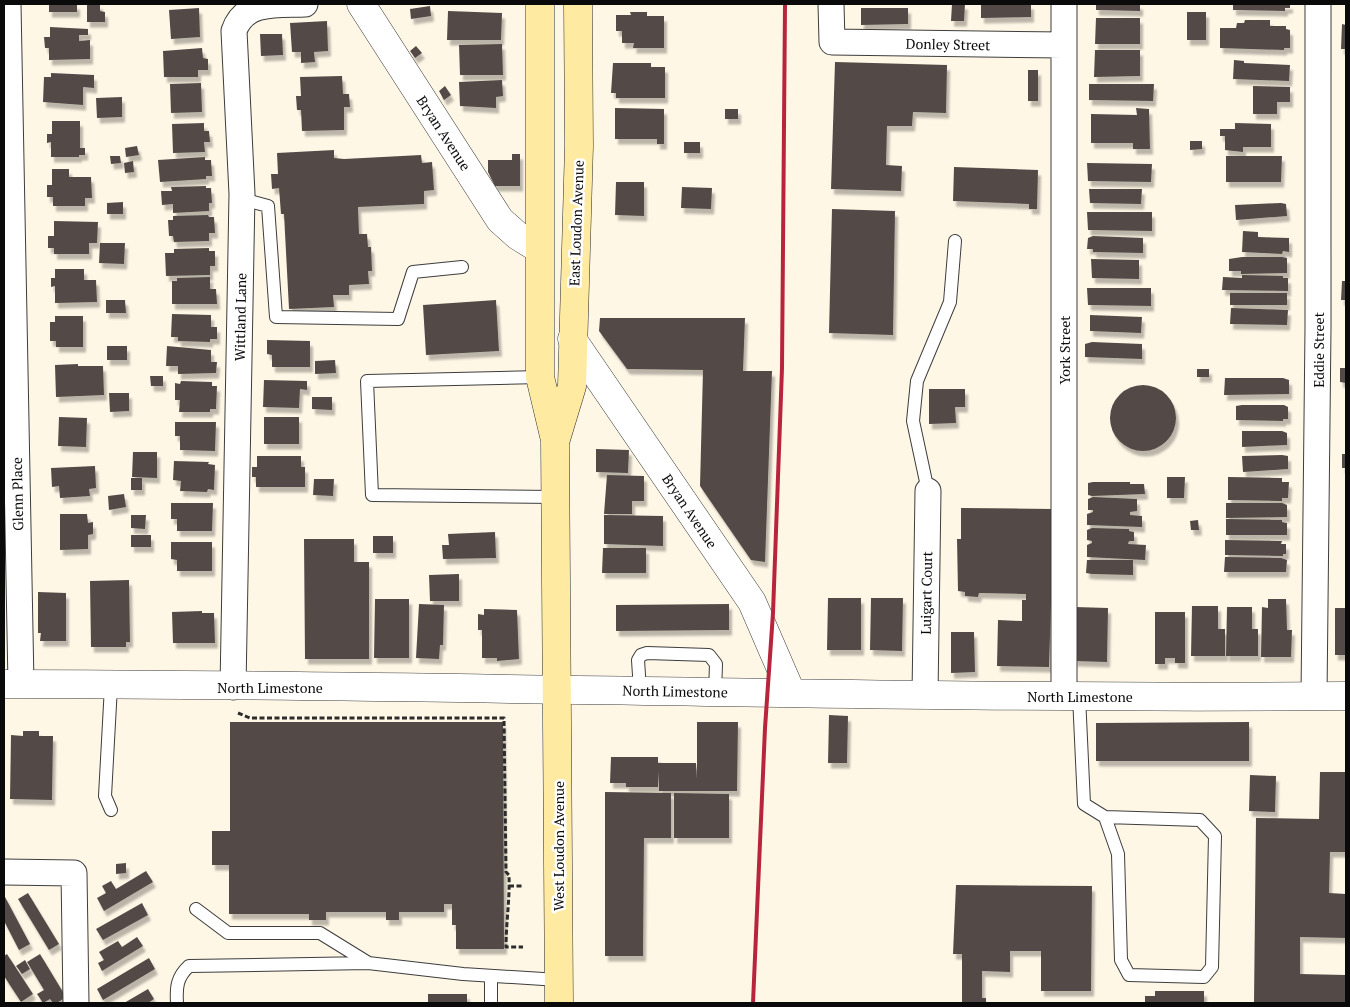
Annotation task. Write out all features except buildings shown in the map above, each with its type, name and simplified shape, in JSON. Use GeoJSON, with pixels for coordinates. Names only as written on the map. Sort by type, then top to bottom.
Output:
{"type":"FeatureCollection","features":[{"type":"Feature","properties":{"kind":"main road","name":"East Loudon Avenue"},"geometry":{"type":"LineString","coordinates":[[540,4],[540,377],[555,440],[558,689]]}},
{"type":"Feature","properties":{"kind":"main road","name":"East Loudon Avenue"},"geometry":{"type":"LineString","coordinates":[[555,440],[572,386],[579,146],[578,4]]}},
{"type":"Feature","properties":{"kind":"main road","name":"West Loudon Avenue"},"geometry":{"type":"LineString","coordinates":[[558,689],[559,991]]}},
{"type":"Feature","properties":{"kind":"street","name":"Glenn Place"},"geometry":{"type":"LineString","coordinates":[[8,4],[12,684]]}},
{"type":"Feature","properties":{"kind":"street","name":"Wittland Lane"},"geometry":{"type":"LineString","coordinates":[[232,687],[242,199],[234,31],[243,15],[252,9],[267,5],[306,4]]}},
{"type":"Feature","properties":{"kind":"street","name":"Bryan Avenue"},"geometry":{"type":"LineString","coordinates":[[361,4],[500,220],[518,236],[539,249]]}},
{"type":"Feature","properties":{"kind":"street","name":"Donley Street"},"geometry":{"type":"LineString","coordinates":[[831,4],[832,42],[1064,45]]}},
{"type":"Feature","properties":{"kind":"street","name":"York Street"},"geometry":{"type":"LineString","coordinates":[[1064,4],[1071,696]]}},
{"type":"Feature","properties":{"kind":"street","name":"Eddie Street"},"geometry":{"type":"LineString","coordinates":[[1314,696],[1318,328],[1318,4]]}},
{"type":"Feature","properties":{"kind":"street","name":"Bryan Avenue"},"geometry":{"type":"LineString","coordinates":[[572,339],[752,602],[791,692]]}},
{"type":"Feature","properties":{"kind":"street","name":"Luigart Court"},"geometry":{"type":"LineString","coordinates":[[925,695],[928,491]]}},
{"type":"Feature","properties":{"kind":"street","name":"North Limestone"},"geometry":{"type":"LineString","coordinates":[[12,684],[558,689],[925,695],[1346,696]]}},
{"type":"Feature","properties":{"kind":"street"},"geometry":{"type":"LineString","coordinates":[[4,872],[74,873],[76,1003]]}},
{"type":"Feature","properties":{"kind":"lane"},"geometry":{"type":"LineString","coordinates":[[242,199],[268,206],[276,317],[398,319],[413,272],[462,267]]}},
{"type":"Feature","properties":{"kind":"lane"},"geometry":{"type":"LineString","coordinates":[[928,491],[913,421],[916,389],[917,380],[950,302],[955,241]]}},
{"type":"Feature","properties":{"kind":"lane"},"geometry":{"type":"LineString","coordinates":[[540,377],[366,381],[372,496],[555,497]]}},
{"type":"Feature","properties":{"kind":"lane"},"geometry":{"type":"LineString","coordinates":[[640,690],[638,660],[641,655],[647,653],[708,654],[716,664],[715,692]]}},
{"type":"Feature","properties":{"kind":"lane"},"geometry":{"type":"LineString","coordinates":[[111,686],[105,796],[111,810]]}},
{"type":"Feature","properties":{"kind":"lane"},"geometry":{"type":"LineString","coordinates":[[1071,696],[1084,804],[1104,817],[1200,820],[1215,836],[1212,967],[1204,977],[1129,975],[1121,960],[1118,854],[1104,817]]}},
{"type":"Feature","properties":{"kind":"lane"},"geometry":{"type":"LineString","coordinates":[[196,908],[228,933],[320,933],[368,962]]}},
{"type":"Feature","properties":{"kind":"lane"},"geometry":{"type":"LineString","coordinates":[[177,1003],[176,986],[181,974],[189,966],[368,962],[491,976],[559,991]]}},
{"type":"Feature","properties":{"kind":"lane"},"geometry":{"type":"LineString","coordinates":[[490,1003],[491,976]]}},
{"type":"Feature","properties":{"kind":"path"},"geometry":{"type":"LineString","coordinates":[[238,713],[250,718],[504,718],[506,872],[509,875],[506,947],[523,947]]}},
{"type":"Feature","properties":{"kind":"path"},"geometry":{"type":"LineString","coordinates":[[509,886],[524,886]]}},
{"type":"Feature","properties":{"kind":"railway"},"geometry":{"type":"LineString","coordinates":[[753,1003],[765,728],[773,613],[782,368],[785,4]]}}]}
